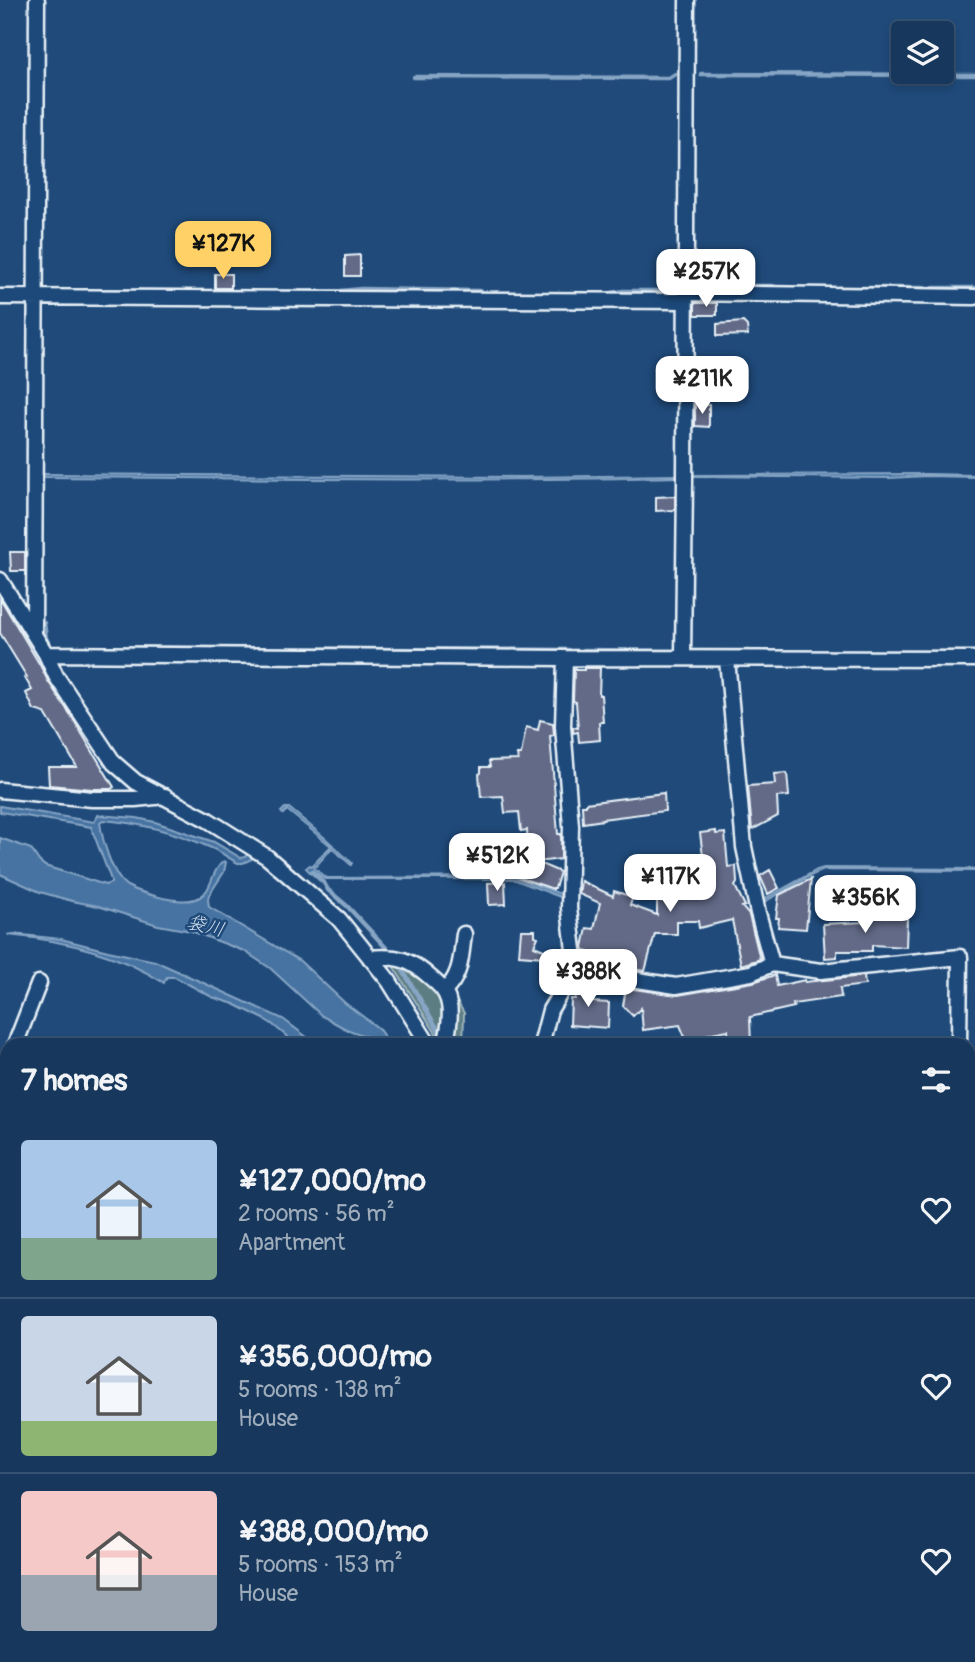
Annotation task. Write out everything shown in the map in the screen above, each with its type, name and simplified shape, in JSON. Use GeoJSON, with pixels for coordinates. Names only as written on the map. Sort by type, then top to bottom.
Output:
{"type":"FeatureCollection","features":[{"type":"Feature","properties":{"kind":"street"},"geometry":{"type":"LineString","coordinates":[[34,636],[37,0]]}},
{"type":"Feature","properties":{"kind":"street"},"geometry":{"type":"LineString","coordinates":[[683,658],[687,0]]}},
{"type":"Feature","properties":{"kind":"street"},"geometry":{"type":"LineString","coordinates":[[0,297],[975,297]]}},
{"type":"Feature","properties":{"kind":"street"},"geometry":{"type":"LineString","coordinates":[[0,580],[46,654],[56,676],[114,763],[136,782],[208,820],[267,857],[339,919],[389,981],[425,1038]]}},
{"type":"Feature","properties":{"kind":"street"},"geometry":{"type":"LineString","coordinates":[[46,654],[975,659]]}},
{"type":"Feature","properties":{"kind":"street"},"geometry":{"type":"LineString","coordinates":[[543,1038],[550,1010],[576,967],[569,908],[571,826],[563,726],[565,658]]}},
{"type":"Feature","properties":{"kind":"street"},"geometry":{"type":"LineString","coordinates":[[727,659],[744,847],[753,894],[772,964]]}},
{"type":"Feature","properties":{"kind":"street"},"geometry":{"type":"LineString","coordinates":[[0,790],[92,799],[165,796]]}},
{"type":"Feature","properties":{"kind":"street"},"geometry":{"type":"LineString","coordinates":[[444,990],[453,984],[458,971],[464,934]]}},
{"type":"Feature","properties":{"kind":"street"},"geometry":{"type":"LineString","coordinates":[[370,958],[389,956],[418,965],[444,990],[448,999],[450,1020],[446,1038]]}},
{"type":"Feature","properties":{"kind":"street"},"geometry":{"type":"LineString","coordinates":[[576,967],[599,974],[676,986],[751,973],[772,964],[821,971],[960,957],[959,1038]]}},
{"type":"Feature","properties":{"kind":"street"},"geometry":{"type":"LineString","coordinates":[[18,1038],[39,983]]}},
{"type":"Feature","properties":{"kind":"green space"},"geometry":{"type":"Polygon","coordinates":[[[394,961],[412,966],[441,992],[446,1017],[443,1038],[439,1038],[393,966],[394,961]]]}},
{"type":"Feature","properties":{"kind":"green space"},"geometry":{"type":"Polygon","coordinates":[[[452,993],[464,1013],[463,1038],[449,1038],[452,993]]]}},
{"type":"Feature","properties":{"kind":"water"},"geometry":{"type":"Polygon","coordinates":[[[43,474],[680,477],[362,479],[43,477],[43,474]]]}},
{"type":"Feature","properties":{"kind":"water"},"geometry":{"type":"Polygon","coordinates":[[[928,474],[975,477],[691,476],[691,475],[928,474]]]}},
{"type":"Feature","properties":{"kind":"water","name":"袋川"},"geometry":{"type":"Polygon","coordinates":[[[0,806],[94,822],[98,815],[137,818],[214,842],[241,858],[248,853],[254,858],[238,863],[213,849],[170,833],[130,823],[100,822],[105,847],[117,874],[127,886],[145,893],[177,900],[196,899],[204,894],[217,869],[226,862],[224,872],[209,895],[209,907],[300,961],[345,1003],[378,1028],[385,1038],[371,1038],[322,1016],[270,968],[244,951],[191,931],[158,925],[98,906],[40,892],[0,874],[0,838],[31,849],[45,866],[105,885],[111,883],[91,827],[0,812],[0,806]]]}},
{"type":"Feature","properties":{"kind":"water"},"geometry":{"type":"Polygon","coordinates":[[[289,808],[352,863],[351,865],[332,848],[314,868],[327,878],[514,877],[561,894],[560,897],[513,879],[325,879],[306,868],[312,866],[331,846],[287,810],[283,814],[281,812],[289,808]]]}},
{"type":"Feature","properties":{"kind":"water"},"geometry":{"type":"Polygon","coordinates":[[[824,868],[975,871],[824,870],[764,902],[763,900],[824,868]]]}},
{"type":"Feature","properties":{"kind":"water"},"geometry":{"type":"Polygon","coordinates":[[[8,935],[61,939],[155,961],[283,1019],[308,1038],[289,1038],[262,1018],[212,997],[175,977],[167,977],[164,983],[109,956],[69,944],[8,935]]]}},
{"type":"Feature","properties":{"kind":"building"},"geometry":{"type":"Polygon","coordinates":[[[360,255],[360,276],[345,276],[345,256],[360,255]]]}},
{"type":"Feature","properties":{"kind":"building"},"geometry":{"type":"Polygon","coordinates":[[[215,274],[231,274],[231,288],[215,288],[215,274]]]}},
{"type":"Feature","properties":{"kind":"building"},"geometry":{"type":"Polygon","coordinates":[[[695,303],[717,303],[717,315],[695,315],[695,303]]]}},
{"type":"Feature","properties":{"kind":"building"},"geometry":{"type":"Polygon","coordinates":[[[743,322],[747,326],[748,335],[717,336],[717,324],[743,322]]]}},
{"type":"Feature","properties":{"kind":"building"},"geometry":{"type":"Polygon","coordinates":[[[695,404],[709,405],[709,427],[695,426],[695,404]]]}},
{"type":"Feature","properties":{"kind":"building"},"geometry":{"type":"Polygon","coordinates":[[[675,496],[675,510],[656,511],[656,497],[675,496]]]}},
{"type":"Feature","properties":{"kind":"building"},"geometry":{"type":"Polygon","coordinates":[[[10,552],[25,552],[25,571],[11,571],[10,552]]]}},
{"type":"Feature","properties":{"kind":"building"},"geometry":{"type":"Polygon","coordinates":[[[0,598],[114,787],[111,789],[49,785],[48,767],[77,767],[45,713],[34,710],[26,693],[32,690],[25,678],[27,677],[0,633],[0,598]]]}},
{"type":"Feature","properties":{"kind":"building"},"geometry":{"type":"Polygon","coordinates":[[[600,668],[599,695],[603,722],[599,722],[600,740],[579,742],[578,732],[573,733],[573,727],[578,728],[576,702],[573,701],[574,670],[600,668]]]}},
{"type":"Feature","properties":{"kind":"building"},"geometry":{"type":"Polygon","coordinates":[[[540,720],[553,723],[554,735],[550,736],[558,834],[561,834],[561,859],[536,862],[560,872],[553,889],[501,871],[503,865],[529,870],[527,830],[521,831],[519,812],[505,813],[503,796],[481,797],[479,774],[481,767],[490,767],[489,761],[518,760],[517,755],[521,755],[526,727],[538,730],[540,720]]]}},
{"type":"Feature","properties":{"kind":"building"},"geometry":{"type":"Polygon","coordinates":[[[787,773],[789,796],[777,797],[778,816],[752,830],[748,786],[775,784],[774,774],[787,773]]]}},
{"type":"Feature","properties":{"kind":"building"},"geometry":{"type":"Polygon","coordinates":[[[664,793],[665,811],[583,823],[582,805],[586,803],[664,793]]]}},
{"type":"Feature","properties":{"kind":"building"},"geometry":{"type":"Polygon","coordinates":[[[716,831],[716,834],[725,833],[728,867],[736,866],[735,886],[745,906],[742,907],[749,915],[760,959],[741,965],[732,920],[699,928],[698,921],[677,921],[677,934],[655,934],[645,971],[587,960],[589,952],[584,951],[583,947],[587,928],[594,929],[600,903],[579,894],[581,881],[613,896],[614,891],[633,897],[630,905],[657,915],[657,901],[665,901],[665,898],[704,887],[700,833],[716,831]]]}},
{"type":"Feature","properties":{"kind":"building"},"geometry":{"type":"Polygon","coordinates":[[[770,870],[779,888],[768,894],[760,876],[770,870]]]}},
{"type":"Feature","properties":{"kind":"building"},"geometry":{"type":"Polygon","coordinates":[[[811,879],[806,929],[778,927],[779,918],[776,918],[779,895],[811,879]]]}},
{"type":"Feature","properties":{"kind":"building"},"geometry":{"type":"Polygon","coordinates":[[[505,882],[506,904],[489,905],[488,883],[505,882]]]}},
{"type":"Feature","properties":{"kind":"building"},"geometry":{"type":"Polygon","coordinates":[[[866,915],[907,918],[906,947],[872,945],[872,951],[837,951],[837,957],[825,958],[823,924],[865,922],[866,915]]]}},
{"type":"Feature","properties":{"kind":"building"},"geometry":{"type":"Polygon","coordinates":[[[521,930],[535,930],[535,936],[538,937],[534,946],[556,955],[556,958],[519,955],[521,930]]]}},
{"type":"Feature","properties":{"kind":"building"},"geometry":{"type":"Polygon","coordinates":[[[775,975],[777,986],[805,980],[864,976],[865,985],[840,988],[841,997],[793,1004],[794,1007],[750,1017],[751,1038],[729,1038],[728,1030],[698,1038],[685,1038],[680,1025],[643,1030],[641,1008],[633,1016],[623,1006],[626,988],[678,995],[753,982],[775,975]]]}},
{"type":"Feature","properties":{"kind":"building"},"geometry":{"type":"Polygon","coordinates":[[[579,980],[591,982],[589,997],[593,997],[593,1002],[609,1003],[608,1028],[570,1025],[571,999],[575,999],[579,980]]]}},
{"type":"Feature","properties":{"kind":"waterway"},"geometry":{"type":"LineString","coordinates":[[414,77],[669,78],[675,74]]}},
{"type":"Feature","properties":{"kind":"waterway"},"geometry":{"type":"LineString","coordinates":[[701,74],[975,75]]}},
{"type":"Feature","properties":{"kind":"waterway"},"geometry":{"type":"LineString","coordinates":[[707,286],[778,288]]}},
{"type":"Feature","properties":{"kind":"waterway"},"geometry":{"type":"LineString","coordinates":[[839,288],[975,288]]}},
{"type":"Feature","properties":{"kind":"waterway"},"geometry":{"type":"LineString","coordinates":[[49,290],[266,292],[361,289],[478,291],[489,294]]}},
{"type":"Feature","properties":{"kind":"waterway"},"geometry":{"type":"LineString","coordinates":[[606,294],[623,291],[676,291]]}},
{"type":"Feature","properties":{"kind":"waterway"},"geometry":{"type":"LineString","coordinates":[[44,623],[50,647],[569,650]]}},
{"type":"Feature","properties":{"kind":"waterway"},"geometry":{"type":"LineString","coordinates":[[584,650],[674,651]]}},
{"type":"Feature","properties":{"kind":"waterway"},"geometry":{"type":"LineString","coordinates":[[693,651],[749,651]]}},
{"type":"Feature","properties":{"kind":"waterway"},"geometry":{"type":"LineString","coordinates":[[312,872],[392,954]]}},
{"type":"Feature","properties":{"kind":"waterway"},"geometry":{"type":"LineString","coordinates":[[399,964],[443,1038]]}}]}
